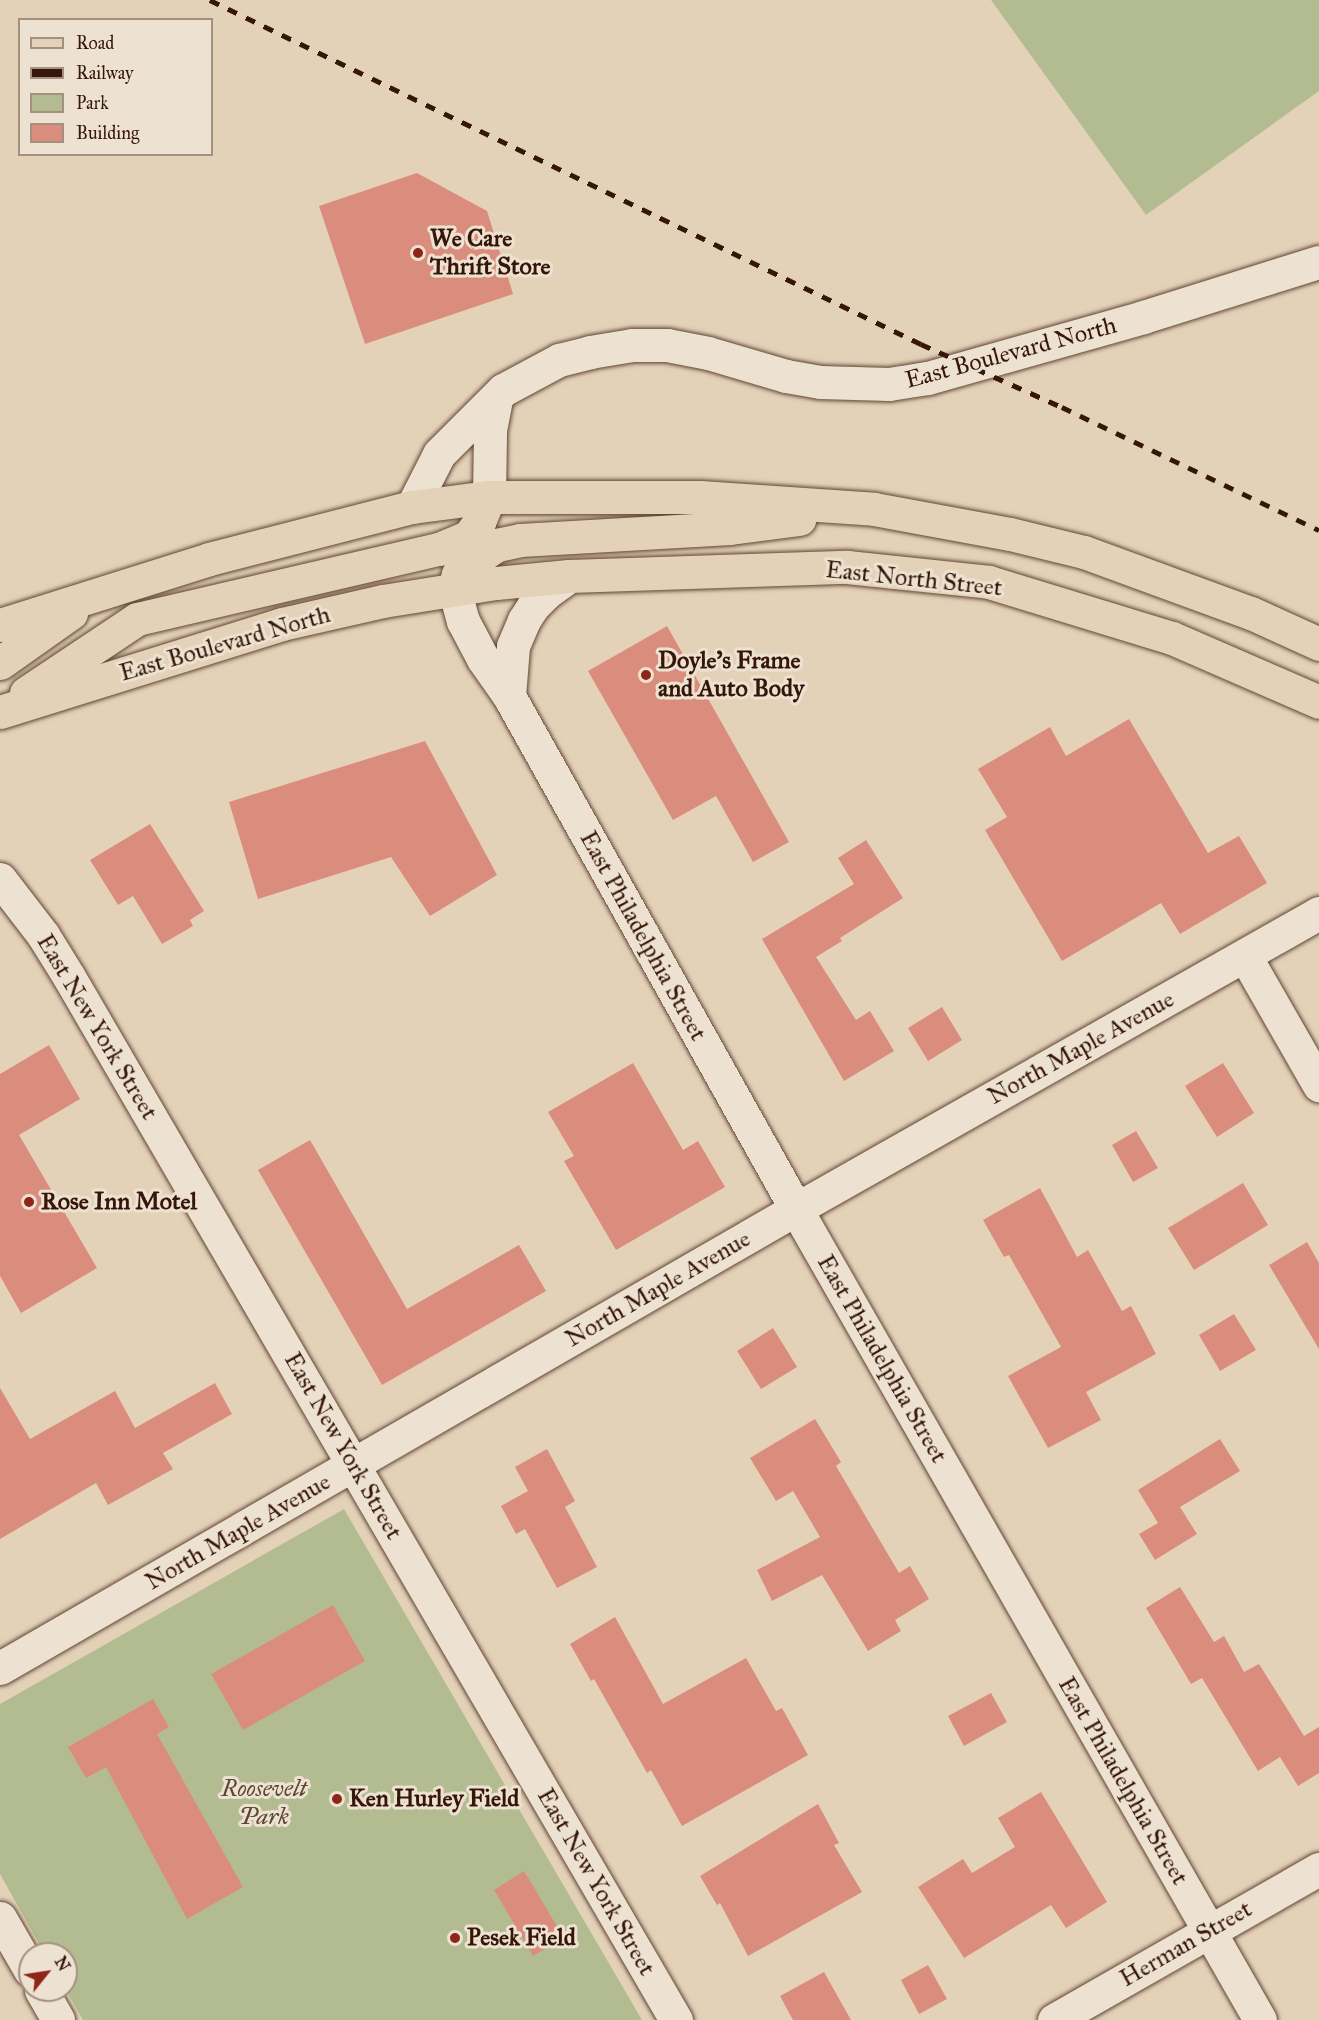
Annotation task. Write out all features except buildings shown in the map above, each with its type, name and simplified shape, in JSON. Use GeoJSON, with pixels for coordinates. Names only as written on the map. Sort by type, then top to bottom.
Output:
{"type":"FeatureCollection","features":[{"type":"Feature","properties":{"kind":"main road"},"geometry":{"type":"LineString","coordinates":[[0,711],[137,619],[439,549],[469,536],[479,522],[489,497]]}},
{"type":"Feature","properties":{"kind":"main road"},"geometry":{"type":"LineString","coordinates":[[0,625],[209,559],[412,507],[489,497],[700,497],[874,509],[1010,534],[1084,552],[1251,613],[1319,644]]}},
{"type":"Feature","properties":{"kind":"main road"},"geometry":{"type":"LineString","coordinates":[[454,588],[458,574],[473,561],[497,545],[520,540],[730,528],[874,509]]}},
{"type":"Feature","properties":{"kind":"main road","name":"East North Street"},"geometry":{"type":"LineString","coordinates":[[454,588],[569,576],[847,567],[989,582],[1172,638],[1319,702]]}},
{"type":"Feature","properties":{"kind":"main road","name":"East Boulevard North"},"geometry":{"type":"LineString","coordinates":[[0,711],[282,624],[383,601],[454,588]]}},
{"type":"Feature","properties":{"kind":"main road"},"geometry":{"type":"LineString","coordinates":[[0,663],[97,594]]}},
{"type":"Feature","properties":{"kind":"street","name":"East Boulevard North"},"geometry":{"type":"LineString","coordinates":[[412,507],[439,454],[513,384],[560,360],[632,345],[667,345],[708,352],[786,376],[820,382],[890,384],[928,378],[1143,317],[1319,262]]}},
{"type":"Feature","properties":{"kind":"street"},"geometry":{"type":"LineString","coordinates":[[489,497],[490,430],[496,398]]}},
{"type":"Feature","properties":{"kind":"street"},"geometry":{"type":"LineString","coordinates":[[508,696],[513,646],[524,620],[546,592],[569,576]]}},
{"type":"Feature","properties":{"kind":"street","name":"East Philadelphia Street"},"geometry":{"type":"LineString","coordinates":[[454,588],[463,621],[483,659],[508,696],[796,1209],[1260,2020]]}},
{"type":"Feature","properties":{"kind":"street","name":"East New York Street"},"geometry":{"type":"LineString","coordinates":[[0,879],[43,935],[64,969],[676,2020]]}},
{"type":"Feature","properties":{"kind":"street","name":"North Maple Avenue"},"geometry":{"type":"LineString","coordinates":[[0,1668],[354,1466],[796,1209],[1319,914]]}},
{"type":"Feature","properties":{"kind":"street"},"geometry":{"type":"LineString","coordinates":[[1245,956],[1319,1085]]}},
{"type":"Feature","properties":{"kind":"street","name":"Herman Street"},"geometry":{"type":"LineString","coordinates":[[1054,2020],[1319,1869]]}},
{"type":"Feature","properties":{"kind":"street"},"geometry":{"type":"LineString","coordinates":[[0,1917],[18,1949]]}},
{"type":"Feature","properties":{"kind":"street"},"geometry":{"type":"LineString","coordinates":[[48,2002],[58,2020]]}},
{"type":"Feature","properties":{"kind":"green space"},"geometry":{"type":"Polygon","coordinates":[[[991,0],[1319,0],[1319,91],[1146,215],[991,0]]]}},
{"type":"Feature","properties":{"kind":"green space","name":"Roosevelt Park"},"geometry":{"type":"Polygon","coordinates":[[[344,1509],[642,2020],[83,2020],[73,2002],[78,2002],[78,1942],[38,1942],[0,1874],[0,1704],[344,1509]]]}},
{"type":"Feature","properties":{"kind":"railway"},"geometry":{"type":"LineString","coordinates":[[210,0],[921,344],[1062,407],[1319,530]]}},
{"type":"Feature","properties":{"kind":"place","name":"We Care Thrift Store"},"geometry":{"type":"Point","coordinates":[418,253]}},
{"type":"Feature","properties":{"kind":"place","name":"Doyle's Frame and Auto Body"},"geometry":{"type":"Point","coordinates":[646,675]}},
{"type":"Feature","properties":{"kind":"place","name":"Rose Inn Motel"},"geometry":{"type":"Point","coordinates":[29,1202]}},
{"type":"Feature","properties":{"kind":"place","name":"Ken Hurley Field"},"geometry":{"type":"Point","coordinates":[337,1799]}},
{"type":"Feature","properties":{"kind":"place","name":"Pesek Field"},"geometry":{"type":"Point","coordinates":[455,1938]}}]}
